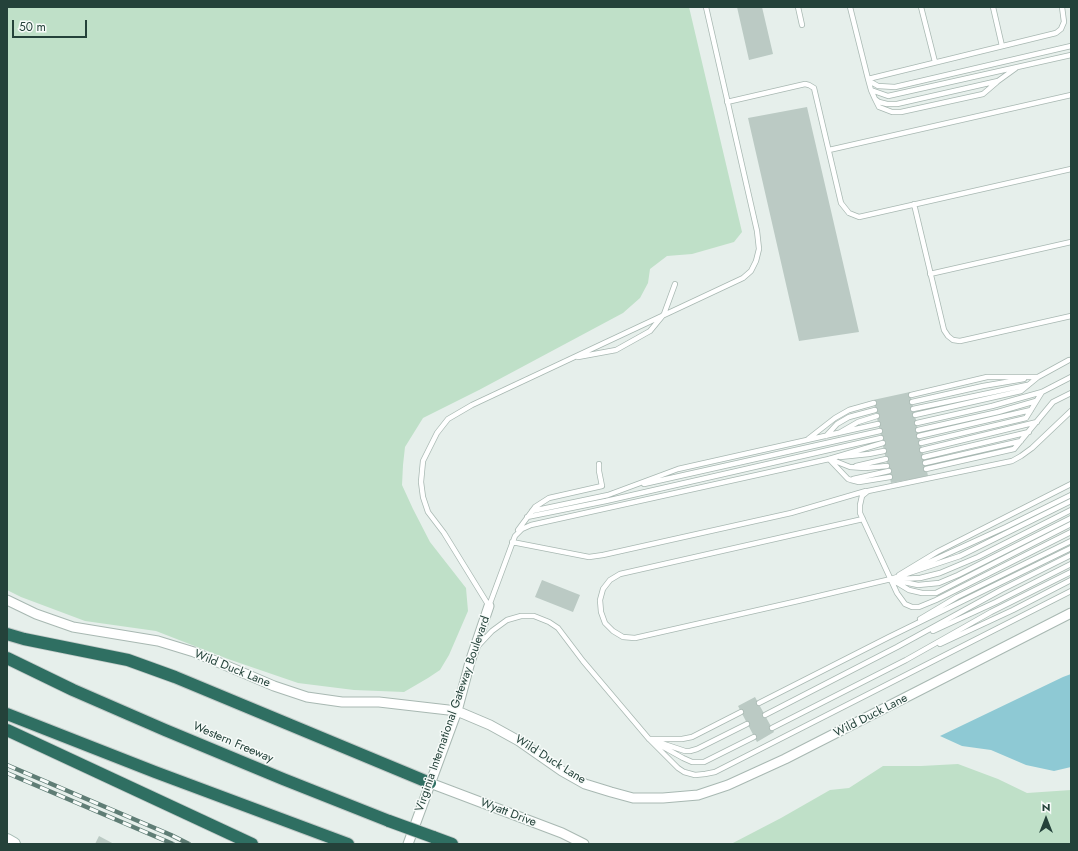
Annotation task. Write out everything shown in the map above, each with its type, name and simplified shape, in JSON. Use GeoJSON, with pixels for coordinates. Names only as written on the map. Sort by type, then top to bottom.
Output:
{"type":"FeatureCollection","features":[{"type":"Feature","properties":{"kind":"highway"},"geometry":{"type":"LineString","coordinates":[[7,634],[24,639],[128,660],[175,677],[430,783]]}},
{"type":"Feature","properties":{"kind":"highway","name":"Western Freeway"},"geometry":{"type":"LineString","coordinates":[[7,658],[73,690],[283,780],[452,844]]}},
{"type":"Feature","properties":{"kind":"highway"},"geometry":{"type":"LineString","coordinates":[[7,714],[155,772],[348,844]]}},
{"type":"Feature","properties":{"kind":"highway"},"geometry":{"type":"LineString","coordinates":[[7,730],[252,844]]}},
{"type":"Feature","properties":{"kind":"street","name":"Wild Duck Lane"},"geometry":{"type":"LineString","coordinates":[[7,600],[36,614],[73,627],[158,641],[274,686],[307,696],[342,702],[379,702],[457,711],[490,724],[519,741],[562,771],[586,784],[633,798],[663,798],[698,795],[728,785],[785,759],[1071,613]]}},
{"type":"Feature","properties":{"kind":"street","name":"Virginia International Gateway Boulevard"},"geometry":{"type":"LineString","coordinates":[[408,844],[457,711],[474,650],[489,606]]}},
{"type":"Feature","properties":{"kind":"street","name":"Wyatt Drive"},"geometry":{"type":"LineString","coordinates":[[430,783],[562,833],[584,844]]}},
{"type":"Feature","properties":{"kind":"street"},"geometry":{"type":"LineString","coordinates":[[7,840],[14,844]]}},
{"type":"Feature","properties":{"kind":"lane"},"geometry":{"type":"LineString","coordinates":[[489,606],[444,533],[428,512],[423,497],[423,461],[437,433],[448,419],[472,405],[743,278],[751,271],[756,261],[759,249],[757,231],[706,7]]}},
{"type":"Feature","properties":{"kind":"lane"},"geometry":{"type":"LineString","coordinates":[[798,7],[802,25]]}},
{"type":"Feature","properties":{"kind":"lane"},"geometry":{"type":"LineString","coordinates":[[850,7],[871,90],[879,107],[892,112],[901,112],[983,94],[1017,67]]}},
{"type":"Feature","properties":{"kind":"lane"},"geometry":{"type":"LineString","coordinates":[[922,7],[935,62]]}},
{"type":"Feature","properties":{"kind":"lane"},"geometry":{"type":"LineString","coordinates":[[993,7],[1002,46]]}},
{"type":"Feature","properties":{"kind":"lane"},"geometry":{"type":"LineString","coordinates":[[868,79],[1056,33],[1061,29],[1064,22],[1062,7]]}},
{"type":"Feature","properties":{"kind":"lane"},"geometry":{"type":"LineString","coordinates":[[868,79],[878,86],[895,87],[1071,46]]}},
{"type":"Feature","properties":{"kind":"lane"},"geometry":{"type":"LineString","coordinates":[[871,90],[888,96],[896,95],[1071,55]]}},
{"type":"Feature","properties":{"kind":"lane"},"geometry":{"type":"LineString","coordinates":[[875,99],[888,104],[898,104],[998,81]]}},
{"type":"Feature","properties":{"kind":"lane"},"geometry":{"type":"LineString","coordinates":[[727,102],[805,84],[814,88],[841,203],[849,213],[859,217],[1071,168]]}},
{"type":"Feature","properties":{"kind":"lane"},"geometry":{"type":"LineString","coordinates":[[829,150],[1071,95]]}},
{"type":"Feature","properties":{"kind":"lane"},"geometry":{"type":"LineString","coordinates":[[914,204],[944,330],[953,340],[960,341],[1071,316]]}},
{"type":"Feature","properties":{"kind":"lane"},"geometry":{"type":"LineString","coordinates":[[930,274],[1071,242]]}},
{"type":"Feature","properties":{"kind":"lane"},"geometry":{"type":"LineString","coordinates":[[569,359],[616,350],[650,331],[664,314],[675,284]]}},
{"type":"Feature","properties":{"kind":"lane"},"geometry":{"type":"LineString","coordinates":[[915,416],[1021,391],[1038,377],[1069,360]]}},
{"type":"Feature","properties":{"kind":"lane"},"geometry":{"type":"LineString","coordinates":[[910,395],[987,377],[1038,377]]}},
{"type":"Feature","properties":{"kind":"lane"},"geometry":{"type":"LineString","coordinates":[[912,402],[983,386],[1038,377]]}},
{"type":"Feature","properties":{"kind":"lane"},"geometry":{"type":"LineString","coordinates":[[916,423],[992,406],[1042,392],[1071,377]]}},
{"type":"Feature","properties":{"kind":"lane"},"geometry":{"type":"LineString","coordinates":[[913,408],[1029,384]]}},
{"type":"Feature","properties":{"kind":"lane"},"geometry":{"type":"LineString","coordinates":[[921,443],[1026,418],[1042,392]]}},
{"type":"Feature","properties":{"kind":"lane"},"geometry":{"type":"LineString","coordinates":[[926,469],[1014,449],[1053,402],[1071,393]]}},
{"type":"Feature","properties":{"kind":"lane"},"geometry":{"type":"LineString","coordinates":[[918,430],[998,412],[1036,401]]}},
{"type":"Feature","properties":{"kind":"lane"},"geometry":{"type":"LineString","coordinates":[[807,440],[835,418],[849,410],[874,403]]}},
{"type":"Feature","properties":{"kind":"lane"},"geometry":{"type":"LineString","coordinates":[[826,436],[837,424],[849,417],[875,410]]}},
{"type":"Feature","properties":{"kind":"lane"},"geometry":{"type":"LineString","coordinates":[[919,436],[1031,410]]}},
{"type":"Feature","properties":{"kind":"lane"},"geometry":{"type":"LineString","coordinates":[[512,542],[589,557],[603,555],[791,512],[868,490],[1012,461],[1032,448],[1071,411]]}},
{"type":"Feature","properties":{"kind":"lane"},"geometry":{"type":"LineString","coordinates":[[838,434],[844,429],[858,422],[877,416]]}},
{"type":"Feature","properties":{"kind":"lane"},"geometry":{"type":"LineString","coordinates":[[922,450],[1037,422]]}},
{"type":"Feature","properties":{"kind":"lane"},"geometry":{"type":"LineString","coordinates":[[532,511],[608,495],[678,469],[878,424]]}},
{"type":"Feature","properties":{"kind":"lane"},"geometry":{"type":"LineString","coordinates":[[626,488],[880,431]]}},
{"type":"Feature","properties":{"kind":"lane"},"geometry":{"type":"LineString","coordinates":[[924,457],[1029,432]]}},
{"type":"Feature","properties":{"kind":"lane"},"geometry":{"type":"LineString","coordinates":[[527,517],[606,501],[881,438]]}},
{"type":"Feature","properties":{"kind":"lane"},"geometry":{"type":"LineString","coordinates":[[925,463],[1021,441]]}},
{"type":"Feature","properties":{"kind":"lane"},"geometry":{"type":"LineString","coordinates":[[515,536],[522,529],[531,525],[829,458],[883,443]]}},
{"type":"Feature","properties":{"kind":"lane"},"geometry":{"type":"LineString","coordinates":[[829,458],[884,451]]}},
{"type":"Feature","properties":{"kind":"lane"},"geometry":{"type":"LineString","coordinates":[[829,458],[850,467],[865,468],[887,466]]}},
{"type":"Feature","properties":{"kind":"lane"},"geometry":{"type":"LineString","coordinates":[[829,458],[848,479],[851,480],[859,482],[889,474]]}},
{"type":"Feature","properties":{"kind":"lane"},"geometry":{"type":"LineString","coordinates":[[850,467],[886,459]]}},
{"type":"Feature","properties":{"kind":"lane"},"geometry":{"type":"LineString","coordinates":[[489,606],[512,542],[527,517],[535,507],[549,498],[602,486],[599,464]]}},
{"type":"Feature","properties":{"kind":"lane"},"geometry":{"type":"LineString","coordinates":[[891,579],[937,552],[1071,484]]}},
{"type":"Feature","properties":{"kind":"lane"},"geometry":{"type":"LineString","coordinates":[[868,490],[862,496],[860,512],[897,593],[904,604],[912,607],[919,607],[1071,532]]}},
{"type":"Feature","properties":{"kind":"lane"},"geometry":{"type":"LineString","coordinates":[[891,579],[1006,527],[1071,495]]}},
{"type":"Feature","properties":{"kind":"lane"},"geometry":{"type":"LineString","coordinates":[[863,519],[620,574],[610,580],[603,589],[600,600],[601,612],[605,623],[613,631],[623,637],[635,638],[891,579],[960,556],[1071,501]]}},
{"type":"Feature","properties":{"kind":"lane"},"geometry":{"type":"LineString","coordinates":[[891,579],[920,578],[940,573],[978,557],[1071,510]]}},
{"type":"Feature","properties":{"kind":"lane"},"geometry":{"type":"LineString","coordinates":[[891,579],[918,585],[939,583],[958,575],[1071,518]]}},
{"type":"Feature","properties":{"kind":"lane"},"geometry":{"type":"LineString","coordinates":[[891,579],[909,590],[922,593],[936,592],[1071,524]]}},
{"type":"Feature","properties":{"kind":"lane"},"geometry":{"type":"LineString","coordinates":[[890,637],[957,597],[1071,541]]}},
{"type":"Feature","properties":{"kind":"lane"},"geometry":{"type":"LineString","coordinates":[[759,703],[1071,548]]}},
{"type":"Feature","properties":{"kind":"lane"},"geometry":{"type":"LineString","coordinates":[[765,715],[897,647],[1001,590],[1071,556]]}},
{"type":"Feature","properties":{"kind":"lane"},"geometry":{"type":"LineString","coordinates":[[897,647],[996,602],[1071,564]]}},
{"type":"Feature","properties":{"kind":"lane"},"geometry":{"type":"LineString","coordinates":[[906,660],[991,612],[1071,572]]}},
{"type":"Feature","properties":{"kind":"lane"},"geometry":{"type":"LineString","coordinates":[[772,728],[906,660],[1013,610],[1071,580]]}},
{"type":"Feature","properties":{"kind":"lane"},"geometry":{"type":"LineString","coordinates":[[474,650],[492,631],[507,620],[521,616],[534,616],[549,622],[558,628],[582,661],[649,739],[678,768],[684,772],[695,774],[715,772],[1071,592]]}},
{"type":"Feature","properties":{"kind":"lane"},"geometry":{"type":"LineString","coordinates":[[649,739],[682,739],[692,737],[741,712]]}},
{"type":"Feature","properties":{"kind":"lane"},"geometry":{"type":"LineString","coordinates":[[649,739],[685,751],[690,751],[698,749],[747,724]]}},
{"type":"Feature","properties":{"kind":"lane"},"geometry":{"type":"LineString","coordinates":[[649,739],[692,762],[704,762],[754,737]]}},
{"type":"Feature","properties":{"kind":"green space"},"geometry":{"type":"Polygon","coordinates":[[[7,7],[689,7],[742,232],[734,242],[692,254],[667,256],[650,269],[648,283],[640,298],[623,313],[479,390],[423,418],[405,447],[402,485],[430,542],[466,588],[468,611],[449,655],[440,670],[428,678],[404,692],[354,690],[298,683],[228,659],[156,631],[85,621],[21,597],[7,590],[7,7]]]}},
{"type":"Feature","properties":{"kind":"green space"},"geometry":{"type":"Polygon","coordinates":[[[958,764],[998,779],[1027,793],[1071,790],[1071,844],[731,844],[830,790],[849,788],[883,766],[958,764]]]}},
{"type":"Feature","properties":{"kind":"water"},"geometry":{"type":"Polygon","coordinates":[[[1071,674],[1071,767],[1054,771],[1026,765],[991,750],[962,746],[940,736],[1063,677],[1071,674]]]}},
{"type":"Feature","properties":{"kind":"building"},"geometry":{"type":"Polygon","coordinates":[[[737,7],[762,7],[773,54],[749,60],[737,7]]]}},
{"type":"Feature","properties":{"kind":"building"},"geometry":{"type":"Polygon","coordinates":[[[807,107],[859,332],[799,341],[748,118],[807,107]]]}},
{"type":"Feature","properties":{"kind":"building"},"geometry":{"type":"Polygon","coordinates":[[[910,392],[928,476],[891,483],[873,400],[910,392]]]}},
{"type":"Feature","properties":{"kind":"building"},"geometry":{"type":"Polygon","coordinates":[[[542,580],[580,595],[573,612],[535,597],[542,580]]]}},
{"type":"Feature","properties":{"kind":"building"},"geometry":{"type":"Polygon","coordinates":[[[755,697],[774,732],[757,742],[738,706],[755,697]]]}},
{"type":"Feature","properties":{"kind":"building"},"geometry":{"type":"Polygon","coordinates":[[[99,836],[114,844],[95,844],[99,836]]]}},
{"type":"Feature","properties":{"kind":"railway"},"geometry":{"type":"LineString","coordinates":[[7,765],[189,844]]}},
{"type":"Feature","properties":{"kind":"railway"},"geometry":{"type":"LineString","coordinates":[[7,773],[173,844]]}}]}
